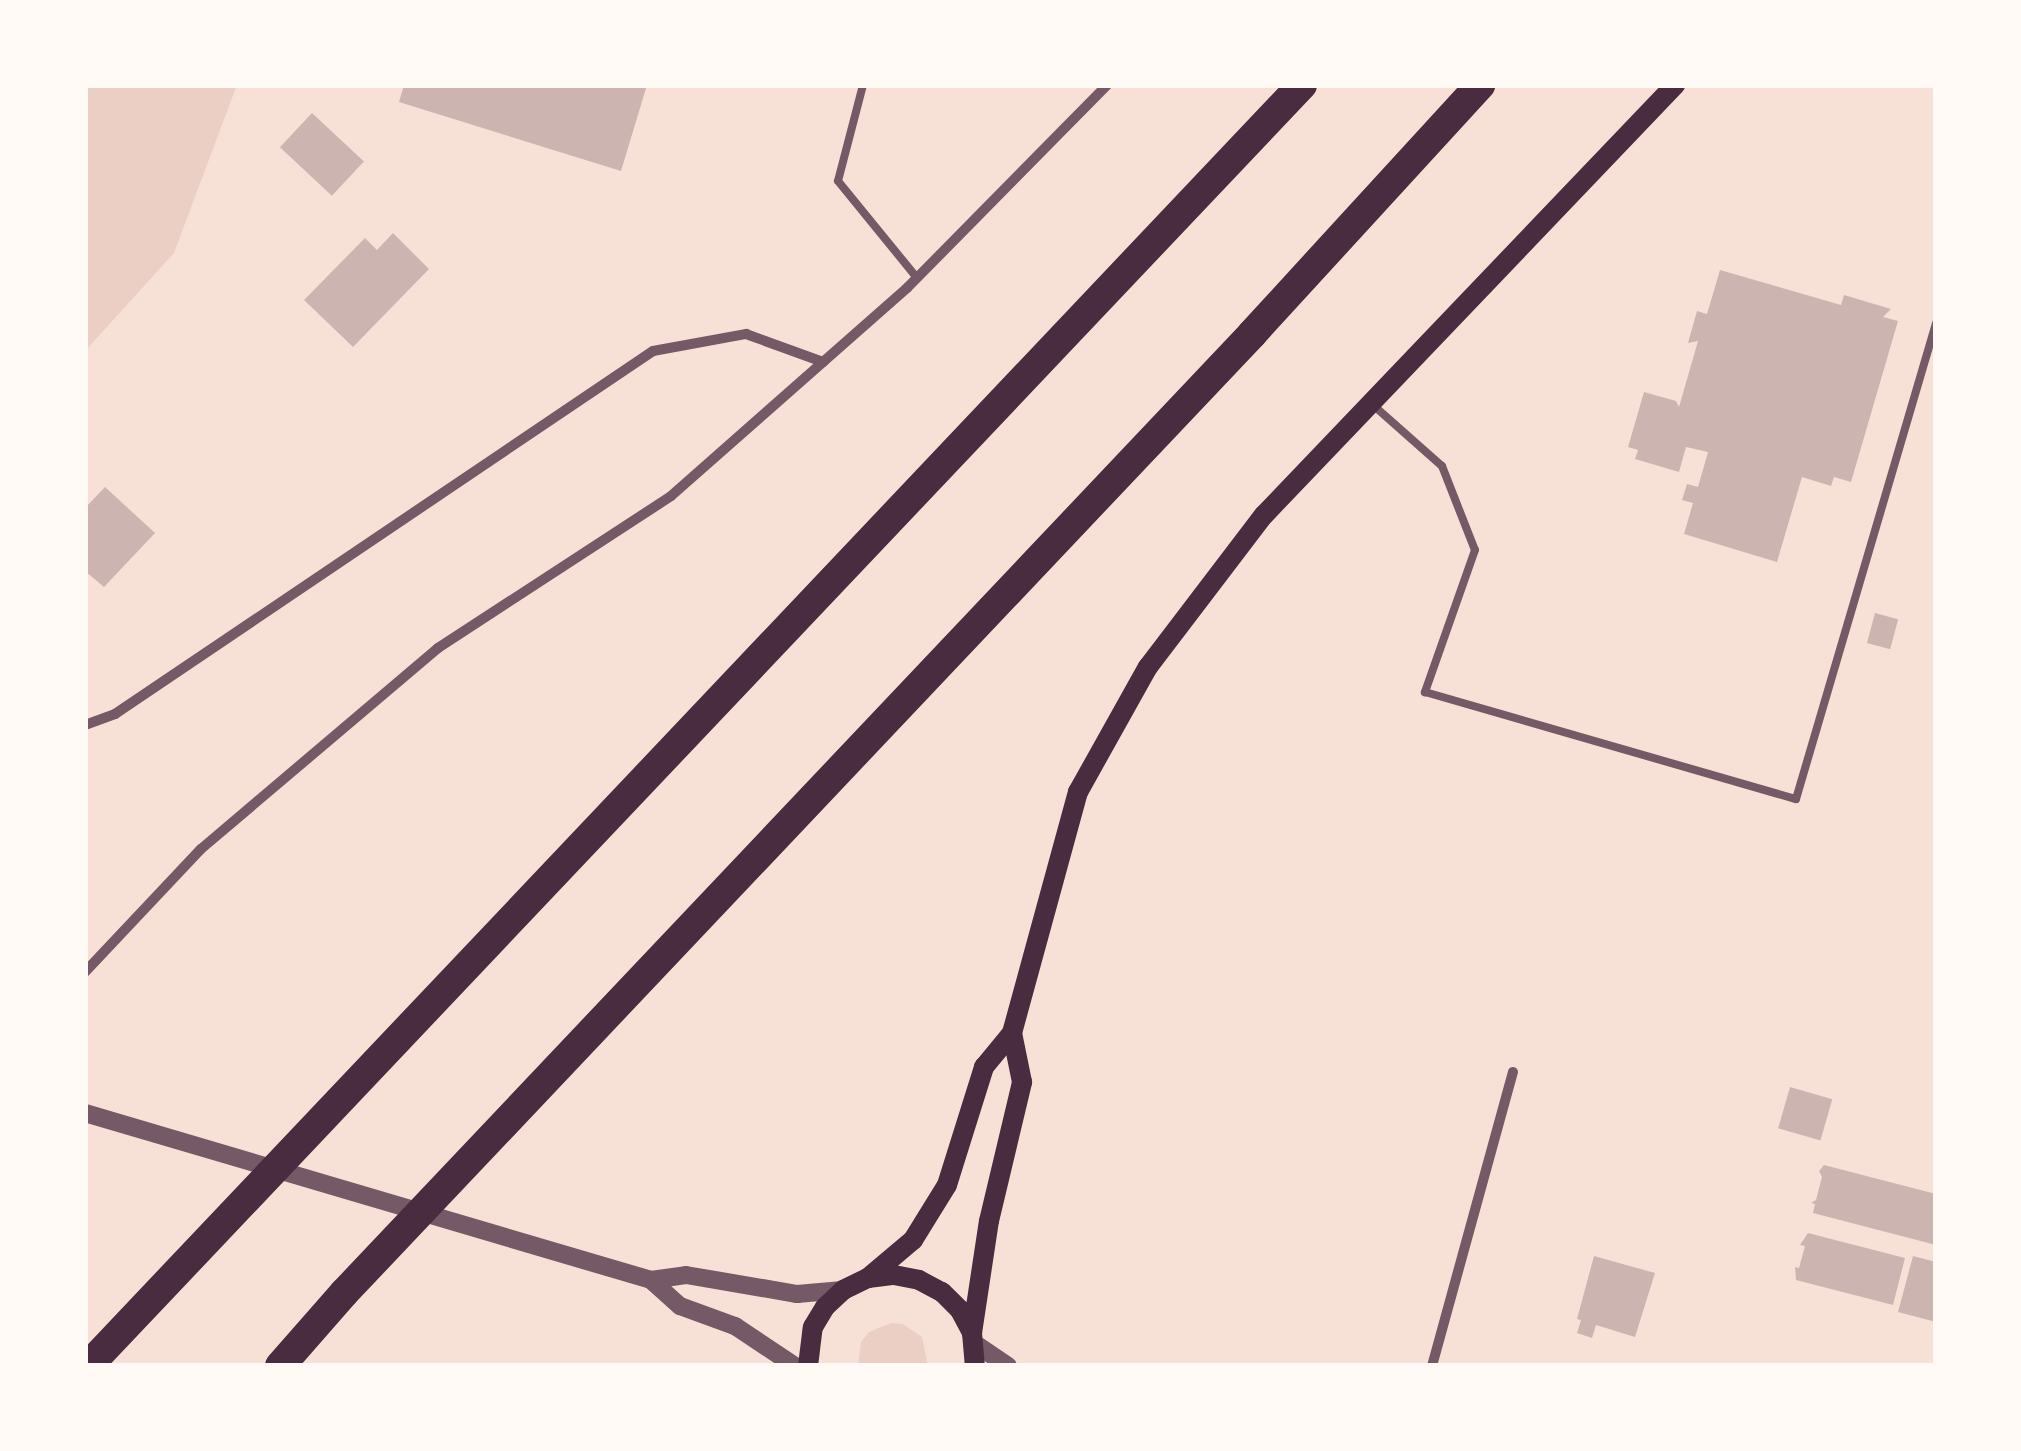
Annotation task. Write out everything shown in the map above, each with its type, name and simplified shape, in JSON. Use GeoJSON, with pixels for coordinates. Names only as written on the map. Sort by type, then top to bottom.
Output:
{"type":"FeatureCollection","features":[{"type":"Feature","properties":{"kind":"highway"},"geometry":{"type":"LineString","coordinates":[[88,1366],[1302,85]]}},
{"type":"Feature","properties":{"kind":"highway"},"geometry":{"type":"LineString","coordinates":[[280,1366],[344,1293],[1252,334],[1480,85]]}},
{"type":"Feature","properties":{"kind":"main road"},"geometry":{"type":"LineString","coordinates":[[808,1366],[813,1328],[826,1306],[843,1290],[868,1278],[913,1240],[934,1211],[957,1158],[984,1066],[1012,1033],[1078,792],[1139,682],[1264,515],[1676,85]]}},
{"type":"Feature","properties":{"kind":"main road"},"geometry":{"type":"LineString","coordinates":[[975,1366],[973,1338],[989,1221],[1022,1082],[1012,1033]]}},
{"type":"Feature","properties":{"kind":"main road"},"geometry":{"type":"LineString","coordinates":[[868,1278],[894,1276],[931,1286],[960,1310],[973,1338]]}},
{"type":"Feature","properties":{"kind":"street"},"geometry":{"type":"LineString","coordinates":[[85,972],[201,849],[438,648],[671,496],[917,278],[1108,85]]}},
{"type":"Feature","properties":{"kind":"street"},"geometry":{"type":"LineString","coordinates":[[85,724],[114,714],[654,351],[746,334],[823,362]]}},
{"type":"Feature","properties":{"kind":"street"},"geometry":{"type":"LineString","coordinates":[[1432,1366],[1513,1072]]}},
{"type":"Feature","properties":{"kind":"street"},"geometry":{"type":"LineString","coordinates":[[85,1112],[651,1280],[686,1276],[797,1294],[843,1290]]}},
{"type":"Feature","properties":{"kind":"street"},"geometry":{"type":"LineString","coordinates":[[651,1280],[680,1306],[735,1326],[795,1366]]}},
{"type":"Feature","properties":{"kind":"street"},"geometry":{"type":"LineString","coordinates":[[973,1338],[1008,1366]]}},
{"type":"Feature","properties":{"kind":"lane"},"geometry":{"type":"LineString","coordinates":[[863,85],[838,181],[917,278]]}},
{"type":"Feature","properties":{"kind":"lane"},"geometry":{"type":"LineString","coordinates":[[1371,403],[1442,466],[1475,550],[1424,692],[1796,799],[1936,323]]}},
{"type":"Feature","properties":{"kind":"shaded area"},"geometry":{"type":"Polygon","coordinates":[[[85,85],[237,85],[174,253],[85,351],[85,85]]]}},
{"type":"Feature","properties":{"kind":"shaded area"},"geometry":{"type":"Polygon","coordinates":[[[891,1323],[903,1324],[922,1337],[928,1366],[858,1366],[861,1342],[869,1332],[891,1323]]]}},
{"type":"Feature","properties":{"kind":"building"},"geometry":{"type":"Polygon","coordinates":[[[404,85],[647,85],[621,171],[399,102],[404,85]]]}},
{"type":"Feature","properties":{"kind":"building"},"geometry":{"type":"Polygon","coordinates":[[[312,113],[364,161],[332,196],[280,147],[312,113]]]}},
{"type":"Feature","properties":{"kind":"building"},"geometry":{"type":"Polygon","coordinates":[[[393,233],[429,269],[353,347],[304,300],[365,238],[377,250],[393,233]]]}},
{"type":"Feature","properties":{"kind":"building"},"geometry":{"type":"Polygon","coordinates":[[[1720,270],[1841,305],[1844,295],[1891,309],[1883,317],[1898,321],[1851,482],[1834,477],[1831,486],[1802,477],[1777,562],[1684,534],[1693,503],[1682,500],[1687,484],[1698,487],[1708,452],[1686,447],[1679,472],[1635,459],[1638,450],[1628,447],[1644,392],[1676,401],[1679,407],[1698,341],[1688,343],[1697,311],[1707,314],[1720,270]]]}},
{"type":"Feature","properties":{"kind":"building"},"geometry":{"type":"Polygon","coordinates":[[[105,487],[155,533],[104,587],[85,571],[85,508],[105,487]]]}},
{"type":"Feature","properties":{"kind":"building"},"geometry":{"type":"Polygon","coordinates":[[[1875,613],[1898,619],[1890,649],[1867,643],[1875,613]]]}},
{"type":"Feature","properties":{"kind":"building"},"geometry":{"type":"Polygon","coordinates":[[[1790,1087],[1832,1099],[1820,1140],[1778,1128],[1790,1087]]]}},
{"type":"Feature","properties":{"kind":"building"},"geometry":{"type":"Polygon","coordinates":[[[1824,1165],[1936,1194],[1936,1245],[1813,1213],[1815,1204],[1811,1203],[1816,1200],[1822,1177],[1819,1171],[1824,1165]]]}},
{"type":"Feature","properties":{"kind":"building"},"geometry":{"type":"Polygon","coordinates":[[[1808,1233],[1905,1258],[1893,1305],[1796,1280],[1795,1267],[1799,1268],[1805,1246],[1800,1245],[1808,1233]]]}},
{"type":"Feature","properties":{"kind":"building"},"geometry":{"type":"Polygon","coordinates":[[[1594,1256],[1655,1273],[1635,1337],[1596,1325],[1592,1338],[1577,1333],[1581,1320],[1577,1319],[1594,1256]]]}},
{"type":"Feature","properties":{"kind":"building"},"geometry":{"type":"Polygon","coordinates":[[[1913,1256],[1936,1262],[1936,1322],[1898,1312],[1913,1256]]]}}]}
